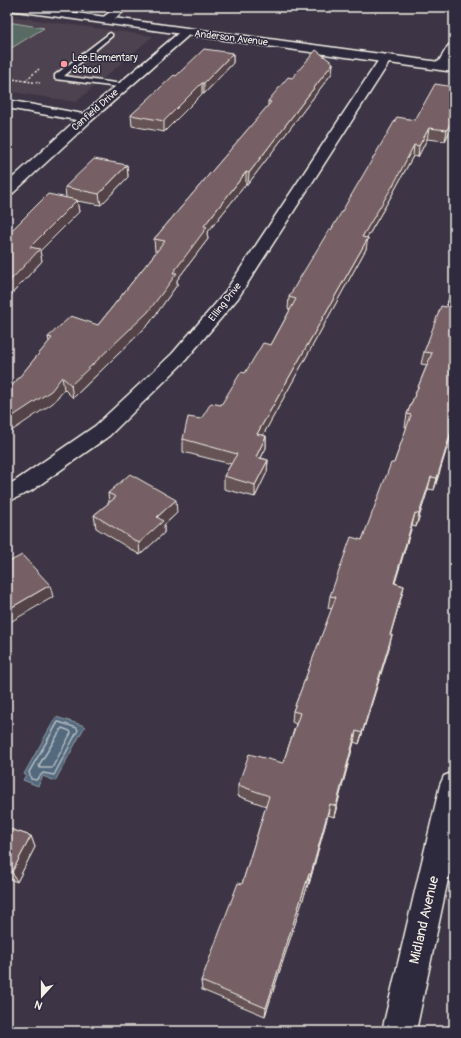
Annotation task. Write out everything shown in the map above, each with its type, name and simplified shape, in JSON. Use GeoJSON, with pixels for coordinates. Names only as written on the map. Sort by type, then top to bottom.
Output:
{"type":"FeatureCollection","features":[{"type":"Feature","properties":{"kind":"street","name":"Anderson Avenue"},"geometry":{"type":"LineString","coordinates":[[9,7],[454,68]]}},
{"type":"Feature","properties":{"kind":"street"},"geometry":{"type":"LineString","coordinates":[[106,20],[124,7]]}},
{"type":"Feature","properties":{"kind":"street","name":"Canfield Drive"},"geometry":{"type":"LineString","coordinates":[[7,191],[86,118],[186,32]]}},
{"type":"Feature","properties":{"kind":"street"},"geometry":{"type":"LineString","coordinates":[[442,66],[454,46]]}},
{"type":"Feature","properties":{"kind":"street","name":"Elling Drive"},"geometry":{"type":"LineString","coordinates":[[7,494],[23,486],[102,431],[178,358],[229,298],[386,58]]}},
{"type":"Feature","properties":{"kind":"street"},"geometry":{"type":"LineString","coordinates":[[7,104],[86,118]]}},
{"type":"Feature","properties":{"kind":"street","name":"Midland Avenue"},"geometry":{"type":"LineString","coordinates":[[398,1031],[454,786]]}},
{"type":"Feature","properties":{"kind":"lane"},"geometry":{"type":"LineString","coordinates":[[110,35],[58,77],[123,86]]}},
{"type":"Feature","properties":{"kind":"shaded area","name":"Lee Elementary School"},"geometry":{"type":"Polygon","coordinates":[[[7,16],[153,36],[76,102],[7,91],[7,16]]]}},
{"type":"Feature","properties":{"kind":"green space"},"geometry":{"type":"Polygon","coordinates":[[[8,22],[44,28],[10,49],[7,49],[8,22]]]}},
{"type":"Feature","properties":{"kind":"water"},"geometry":{"type":"Polygon","coordinates":[[[56,717],[85,726],[55,781],[43,776],[38,786],[23,780],[26,775],[24,774],[56,717]]]}},
{"type":"Feature","properties":{"kind":"building"},"geometry":{"type":"Polygon","coordinates":[[[204,49],[233,53],[164,121],[131,115],[174,75],[176,76],[204,49]]]}},
{"type":"Feature","properties":{"kind":"building"},"geometry":{"type":"Polygon","coordinates":[[[316,50],[333,63],[249,173],[246,172],[204,226],[207,227],[173,273],[177,273],[148,312],[71,385],[62,377],[51,391],[7,420],[7,385],[11,387],[52,338],[48,337],[71,316],[98,325],[165,241],[154,239],[271,102],[268,101],[288,77],[292,78],[316,50]]]}},
{"type":"Feature","properties":{"kind":"building"},"geometry":{"type":"Polygon","coordinates":[[[435,84],[454,87],[454,115],[447,130],[429,128],[419,146],[414,145],[395,182],[362,237],[368,238],[257,434],[266,436],[256,457],[268,460],[255,485],[224,476],[237,454],[183,439],[188,417],[201,419],[211,403],[221,405],[241,372],[245,373],[263,343],[271,345],[296,299],[289,297],[329,230],[331,230],[397,117],[415,120],[435,84]]]}},
{"type":"Feature","properties":{"kind":"building"},"geometry":{"type":"Polygon","coordinates":[[[94,159],[127,165],[99,194],[65,187],[94,159]]]}},
{"type":"Feature","properties":{"kind":"building"},"geometry":{"type":"Polygon","coordinates":[[[48,194],[77,200],[30,247],[40,249],[7,284],[7,235],[48,194]]]}},
{"type":"Feature","properties":{"kind":"building"},"geometry":{"type":"Polygon","coordinates":[[[454,283],[454,422],[437,478],[431,477],[419,514],[415,513],[394,583],[404,586],[390,635],[392,635],[362,733],[356,731],[336,806],[330,804],[311,874],[309,874],[266,1008],[201,981],[238,883],[242,884],[269,796],[238,785],[249,754],[283,763],[300,713],[293,711],[336,597],[330,596],[351,537],[362,540],[391,463],[394,463],[411,415],[407,414],[432,353],[424,352],[441,306],[446,307],[454,283]]]}},
{"type":"Feature","properties":{"kind":"building"},"geometry":{"type":"Polygon","coordinates":[[[130,474],[176,500],[157,517],[163,521],[139,543],[94,515],[116,497],[108,493],[130,474]]]}},
{"type":"Feature","properties":{"kind":"building"},"geometry":{"type":"Polygon","coordinates":[[[22,555],[50,585],[7,610],[7,563],[22,555]]]}},
{"type":"Feature","properties":{"kind":"building"},"geometry":{"type":"Polygon","coordinates":[[[7,828],[31,836],[12,872],[7,870],[7,828]]]}},
{"type":"Feature","properties":{"kind":"place","name":"Lee Elementary School"},"geometry":{"type":"Point","coordinates":[64,64]}}]}
